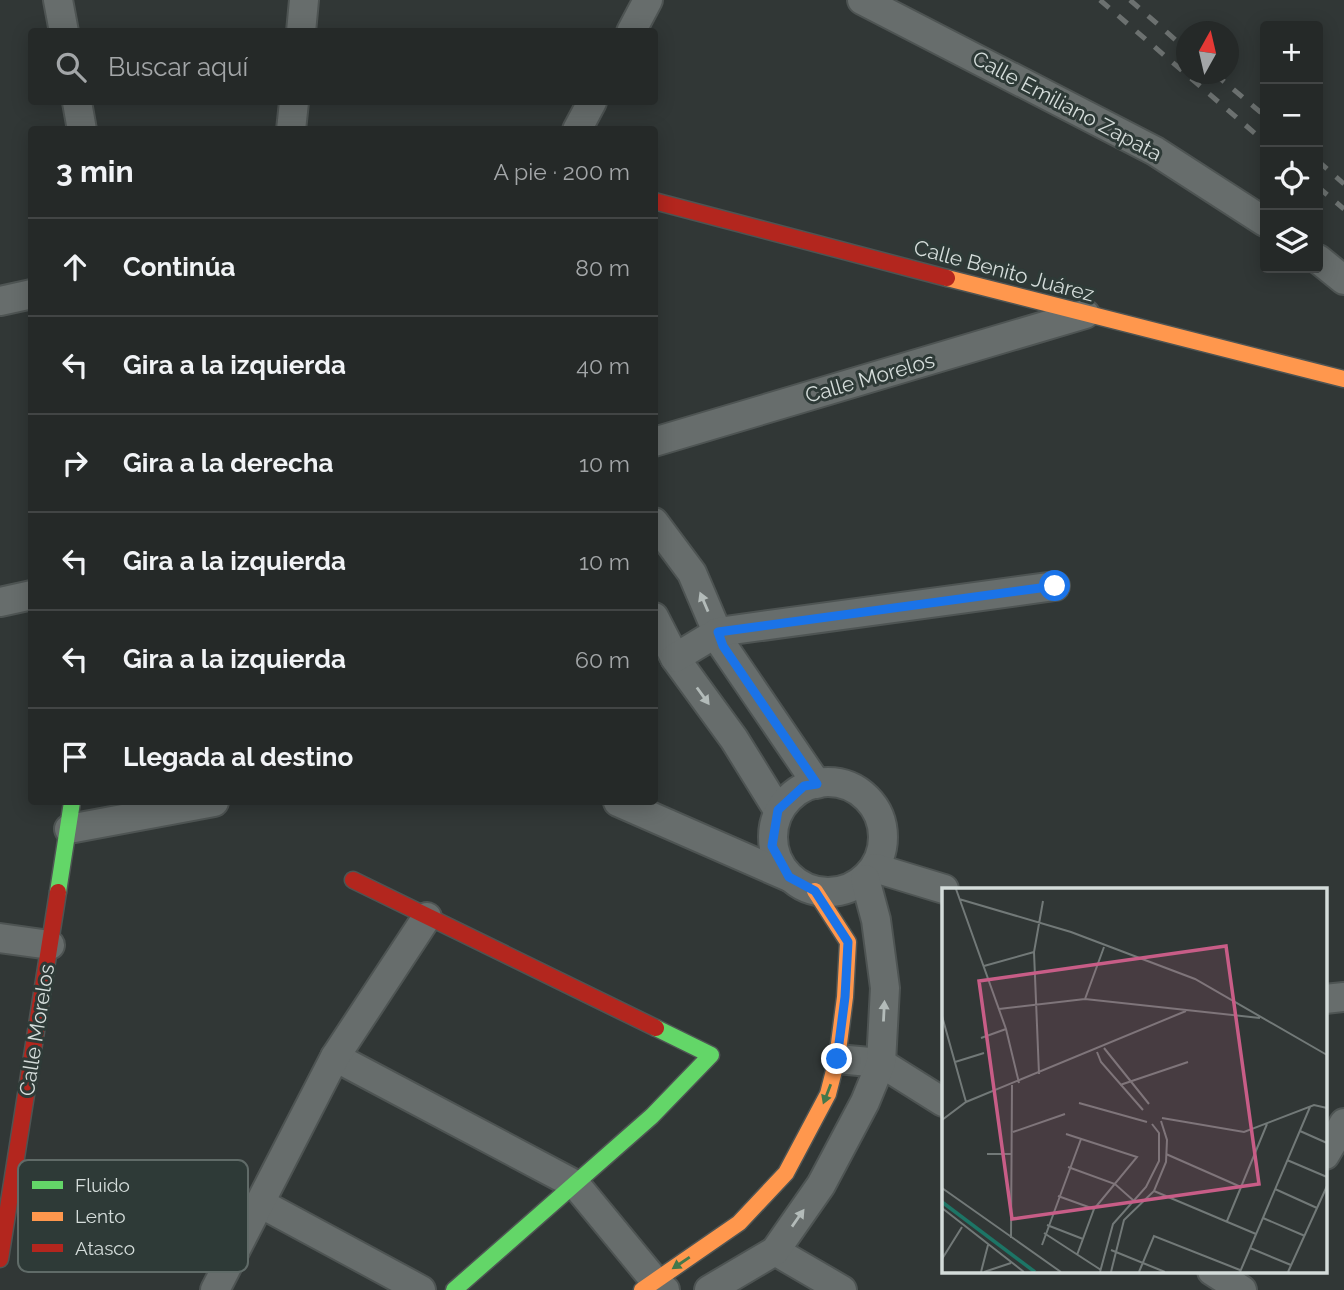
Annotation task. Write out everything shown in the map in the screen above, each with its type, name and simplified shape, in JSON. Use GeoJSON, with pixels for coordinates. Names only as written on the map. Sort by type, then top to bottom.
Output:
{"type":"FeatureCollection","features":[{"type":"Feature","properties":{"kind":"street"},"geometry":{"type":"LineString","coordinates":[[58,0],[63,28]]}},
{"type":"Feature","properties":{"kind":"street"},"geometry":{"type":"LineString","coordinates":[[301,28],[304,0]]}},
{"type":"Feature","properties":{"kind":"street"},"geometry":{"type":"LineString","coordinates":[[633,28],[648,0]]}},
{"type":"Feature","properties":{"kind":"street","name":"Calle Emiliano Zapata"},"geometry":{"type":"LineString","coordinates":[[862,0],[1155,151],[1260,219]]}},
{"type":"Feature","properties":{"kind":"street"},"geometry":{"type":"LineString","coordinates":[[78,105],[81,126]]}},
{"type":"Feature","properties":{"kind":"street"},"geometry":{"type":"LineString","coordinates":[[291,126],[294,105]]}},
{"type":"Feature","properties":{"kind":"street"},"geometry":{"type":"LineString","coordinates":[[579,126],[590,105]]}},
{"type":"Feature","properties":{"kind":"street","name":"Calle Benito Juárez"},"geometry":{"type":"LineString","coordinates":[[658,202],[1344,379]]}},
{"type":"Feature","properties":{"kind":"street"},"geometry":{"type":"LineString","coordinates":[[1323,263],[1344,280]]}},
{"type":"Feature","properties":{"kind":"street"},"geometry":{"type":"LineString","coordinates":[[0,301],[28,295]]}},
{"type":"Feature","properties":{"kind":"street","name":"Calle Morelos"},"geometry":{"type":"LineString","coordinates":[[658,441],[1084,314]]}},
{"type":"Feature","properties":{"kind":"street"},"geometry":{"type":"LineString","coordinates":[[658,528],[692,573],[723,646],[817,784]]}},
{"type":"Feature","properties":{"kind":"street"},"geometry":{"type":"LineString","coordinates":[[675,658],[718,632],[1055,586]]}},
{"type":"Feature","properties":{"kind":"street"},"geometry":{"type":"LineString","coordinates":[[0,602],[28,596]]}},
{"type":"Feature","properties":{"kind":"street"},"geometry":{"type":"LineString","coordinates":[[658,625],[675,658],[734,739],[778,810]]}},
{"type":"Feature","properties":{"kind":"street"},"geometry":{"type":"LineString","coordinates":[[709,1290],[775,1251],[821,1185],[865,1102],[881,1063],[885,988],[870,873],[884,833],[871,800],[840,782],[817,784],[804,786],[778,810],[772,846],[789,877]]}},
{"type":"Feature","properties":{"kind":"street","name":"Calle Morelos"},"geometry":{"type":"LineString","coordinates":[[0,1259],[72,805]]}},
{"type":"Feature","properties":{"kind":"street"},"geometry":{"type":"LineString","coordinates":[[69,830],[198,805]]}},
{"type":"Feature","properties":{"kind":"street"},"geometry":{"type":"LineString","coordinates":[[625,805],[815,891],[844,891],[870,873],[942,889]]}},
{"type":"Feature","properties":{"kind":"street"},"geometry":{"type":"LineString","coordinates":[[353,880],[710,1055],[652,1116],[454,1290]]}},
{"type":"Feature","properties":{"kind":"street"},"geometry":{"type":"LineString","coordinates":[[335,1057],[576,1185],[654,1287],[739,1223],[786,1173],[828,1094],[837,1059],[845,997],[848,942],[815,891]]}},
{"type":"Feature","properties":{"kind":"street"},"geometry":{"type":"LineString","coordinates":[[248,1226],[335,1057],[427,917]]}},
{"type":"Feature","properties":{"kind":"street"},"geometry":{"type":"LineString","coordinates":[[0,938],[50,945]]}},
{"type":"Feature","properties":{"kind":"street"},"geometry":{"type":"LineString","coordinates":[[1326,999],[1344,997]]}},
{"type":"Feature","properties":{"kind":"street"},"geometry":{"type":"LineString","coordinates":[[837,1059],[881,1063],[942,1101]]}},
{"type":"Feature","properties":{"kind":"street"},"geometry":{"type":"LineString","coordinates":[[1326,1153],[1344,1123]]}},
{"type":"Feature","properties":{"kind":"street"},"geometry":{"type":"LineString","coordinates":[[260,1203],[421,1290]]}},
{"type":"Feature","properties":{"kind":"street"},"geometry":{"type":"LineString","coordinates":[[775,1251],[842,1290]]}},
{"type":"Feature","properties":{"kind":"street"},"geometry":{"type":"LineString","coordinates":[[215,1290],[224,1272]]}},
{"type":"Feature","properties":{"kind":"street"},"geometry":{"type":"LineString","coordinates":[[1214,1272],[1243,1290],[1255,1272]]}},
{"type":"Feature","properties":{"kind":"railway"},"geometry":{"type":"LineString","coordinates":[[1100,0],[1260,138]]}},
{"type":"Feature","properties":{"kind":"railway"},"geometry":{"type":"LineString","coordinates":[[1130,0],[1176,40]]}},
{"type":"Feature","properties":{"kind":"railway"},"geometry":{"type":"LineString","coordinates":[[1227,84],[1260,112]]}},
{"type":"Feature","properties":{"kind":"railway"},"geometry":{"type":"LineString","coordinates":[[1323,165],[1344,184]]}},
{"type":"Feature","properties":{"kind":"railway"},"geometry":{"type":"LineString","coordinates":[[1323,191],[1344,209]]}},
{"type":"Feature","properties":{"kind":"traffic: fast"},"geometry":{"type":"LineString","coordinates":[[58,892],[72,805]]}},
{"type":"Feature","properties":{"kind":"traffic: fast"},"geometry":{"type":"LineString","coordinates":[[454,1290],[652,1116],[711,1055],[656,1028]]}},
{"type":"Feature","properties":{"kind":"traffic: slow"},"geometry":{"type":"LineString","coordinates":[[947,278],[1344,379]]}},
{"type":"Feature","properties":{"kind":"traffic: slow"},"geometry":{"type":"LineString","coordinates":[[642,1290],[739,1223],[786,1173],[828,1094],[837,1059],[845,997],[848,942],[815,891]]}},
{"type":"Feature","properties":{"kind":"traffic: jam"},"geometry":{"type":"LineString","coordinates":[[658,202],[947,278]]}},
{"type":"Feature","properties":{"kind":"traffic: jam"},"geometry":{"type":"LineString","coordinates":[[353,880],[656,1028]]}},
{"type":"Feature","properties":{"kind":"traffic: jam"},"geometry":{"type":"LineString","coordinates":[[0,1259],[58,892]]}},
{"type":"Feature","properties":{"kind":"route"},"geometry":{"type":"LineString","coordinates":[[837,1059],[845,997],[848,942],[815,891],[789,877],[772,846],[778,810],[804,786],[817,784],[723,646],[718,632],[1055,586]]}}]}
